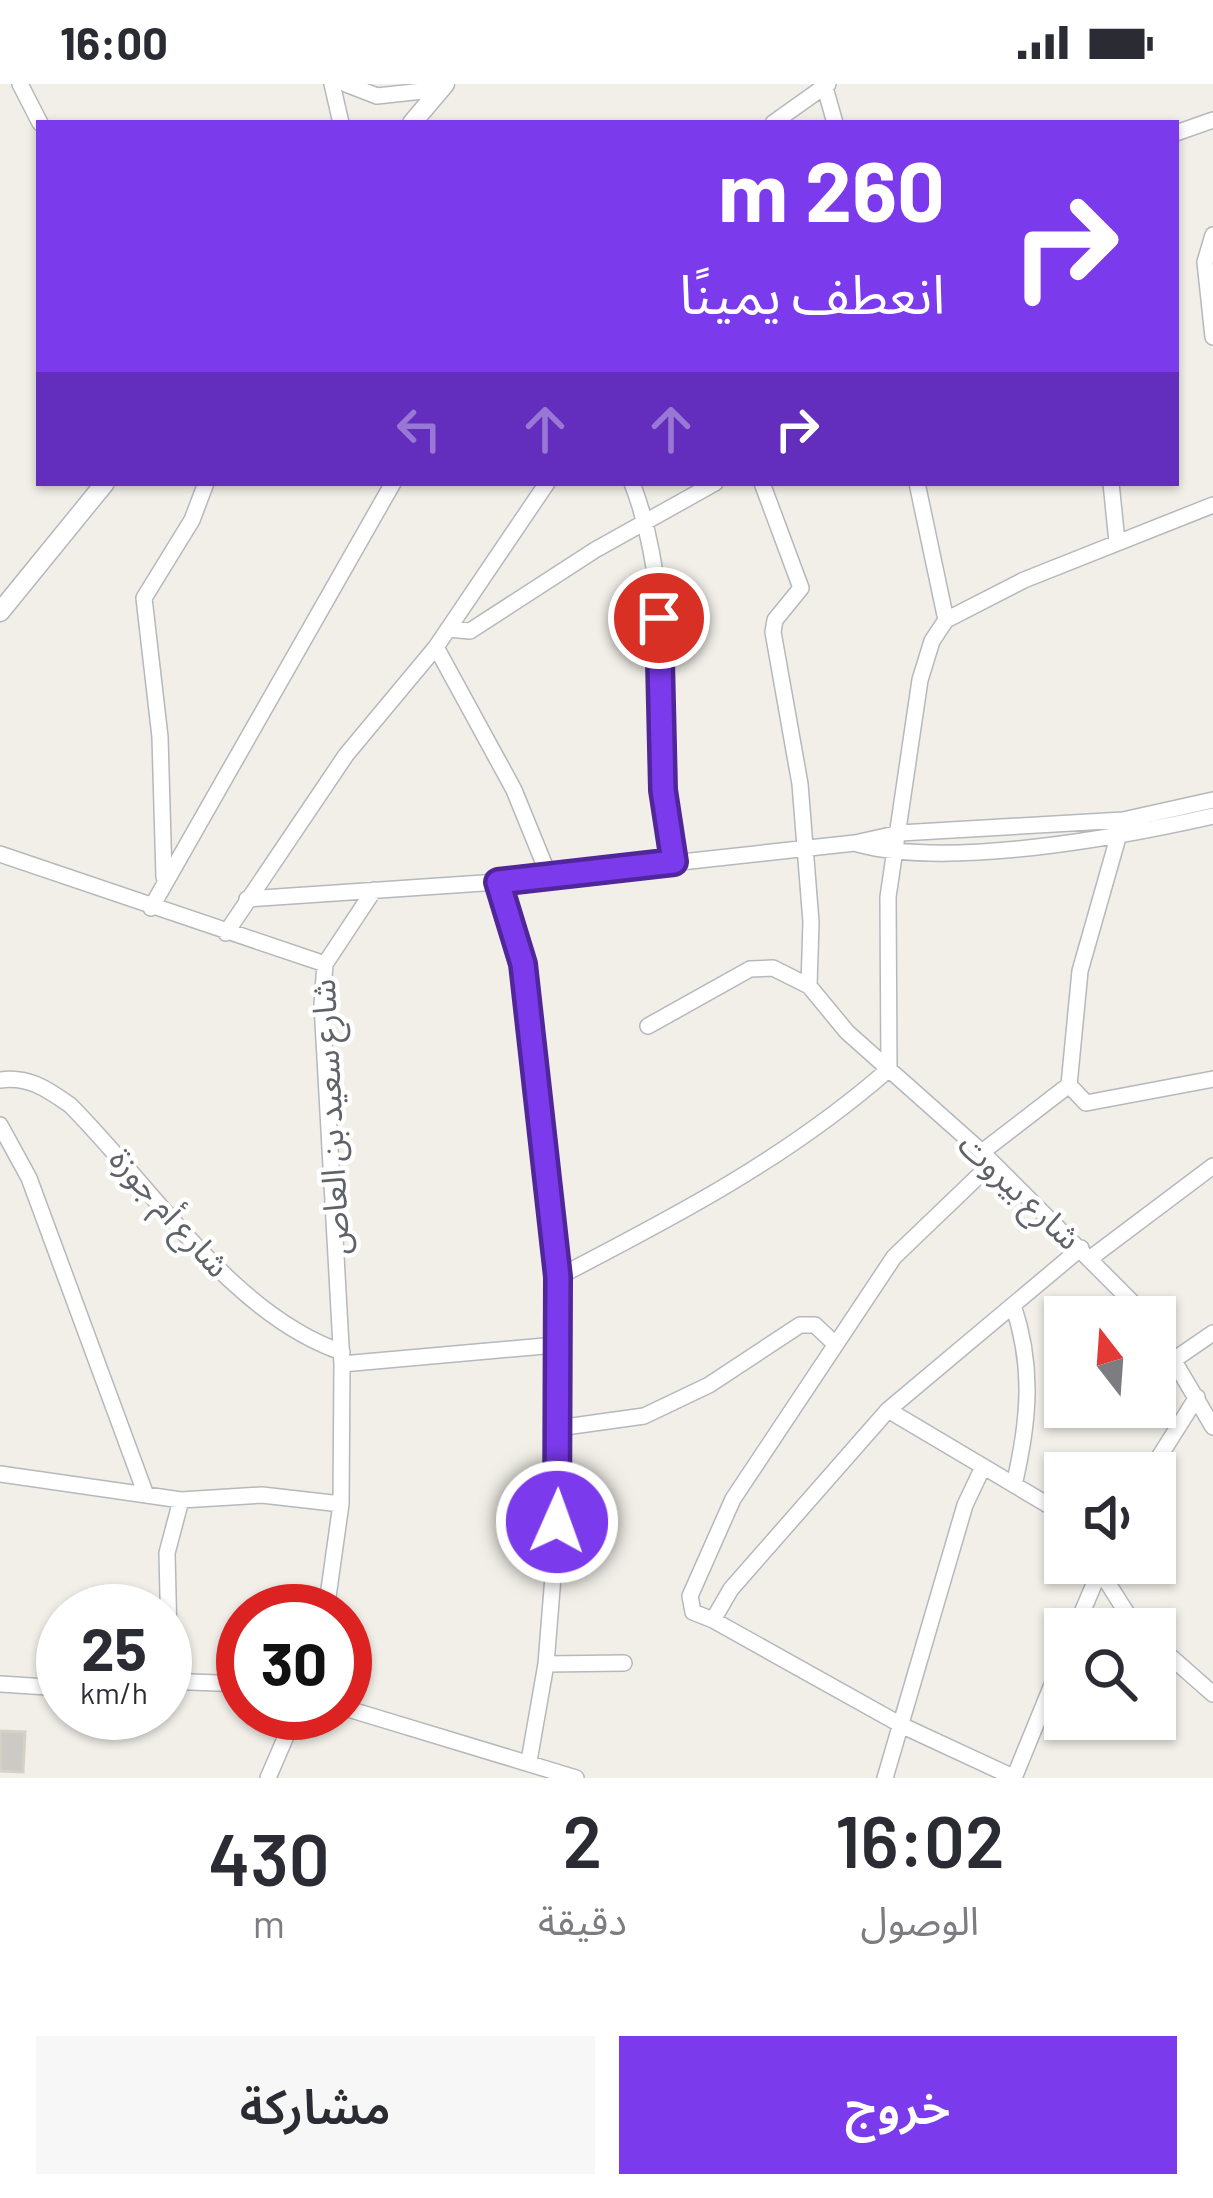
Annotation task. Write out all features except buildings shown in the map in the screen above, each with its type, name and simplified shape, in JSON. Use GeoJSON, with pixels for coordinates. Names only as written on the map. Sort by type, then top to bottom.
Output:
{"type":"FeatureCollection","features":[{"type":"Feature","properties":{"kind":"street"},"geometry":{"type":"LineString","coordinates":[[20,84],[38,120]]}},
{"type":"Feature","properties":{"kind":"street"},"geometry":{"type":"LineString","coordinates":[[332,84],[340,120]]}},
{"type":"Feature","properties":{"kind":"street"},"geometry":{"type":"LineString","coordinates":[[346,84],[377,96],[443,87]]}},
{"type":"Feature","properties":{"kind":"street"},"geometry":{"type":"LineString","coordinates":[[777,120],[825,85],[834,120]]}},
{"type":"Feature","properties":{"kind":"street"},"geometry":{"type":"LineString","coordinates":[[415,120],[443,87]]}},
{"type":"Feature","properties":{"kind":"street"},"geometry":{"type":"LineString","coordinates":[[1179,132],[1213,120]]}},
{"type":"Feature","properties":{"kind":"street"},"geometry":{"type":"LineString","coordinates":[[1213,235],[1205,262],[1213,338]]}},
{"type":"Feature","properties":{"kind":"street"},"geometry":{"type":"LineString","coordinates":[[0,612],[103,486]]}},
{"type":"Feature","properties":{"kind":"street"},"geometry":{"type":"LineString","coordinates":[[164,877],[160,737],[144,598],[192,520],[205,486]]}},
{"type":"Feature","properties":{"kind":"street"},"geometry":{"type":"LineString","coordinates":[[151,908],[164,877],[275,696],[391,486]]}},
{"type":"Feature","properties":{"kind":"street"},"geometry":{"type":"LineString","coordinates":[[226,933],[346,755],[436,647],[545,486]]}},
{"type":"Feature","properties":{"kind":"street"},"geometry":{"type":"LineString","coordinates":[[633,486],[645,520],[658,590],[663,790],[674,862]]}},
{"type":"Feature","properties":{"kind":"street"},"geometry":{"type":"LineString","coordinates":[[448,629],[470,631],[645,520],[709,486]]}},
{"type":"Feature","properties":{"kind":"street"},"geometry":{"type":"LineString","coordinates":[[648,1026],[707,998],[750,969],[773,968],[809,986],[805,848],[784,677],[773,632],[775,620],[801,589],[763,486]]}},
{"type":"Feature","properties":{"kind":"street"},"geometry":{"type":"LineString","coordinates":[[558,1277],[754,1173],[834,1117],[889,1069],[888,897],[920,680],[946,620],[918,486]]}},
{"type":"Feature","properties":{"kind":"street"},"geometry":{"type":"LineString","coordinates":[[1111,486],[1118,542]]}},
{"type":"Feature","properties":{"kind":"street"},"geometry":{"type":"LineString","coordinates":[[946,620],[1024,580],[1213,505]]}},
{"type":"Feature","properties":{"kind":"street"},"geometry":{"type":"LineString","coordinates":[[436,647],[514,790],[549,876]]}},
{"type":"Feature","properties":{"kind":"street"},"geometry":{"type":"LineString","coordinates":[[248,899],[498,882],[855,843],[900,833],[1123,820],[1213,800]]}},
{"type":"Feature","properties":{"kind":"street"},"geometry":{"type":"LineString","coordinates":[[855,843],[895,854],[1117,838],[1213,816]]}},
{"type":"Feature","properties":{"kind":"street"},"geometry":{"type":"LineString","coordinates":[[1044,1704],[1014,1778],[903,1726],[689,1606],[712,1541],[834,1342],[894,1257],[987,1158],[1069,1085],[1081,971],[1123,820]]}},
{"type":"Feature","properties":{"kind":"street","name":"شارع سعيد بن العاص"},"geometry":{"type":"LineString","coordinates":[[0,854],[325,964],[322,1004],[342,1358],[341,1504],[330,1584]]}},
{"type":"Feature","properties":{"kind":"street"},"geometry":{"type":"LineString","coordinates":[[498,882],[523,964],[558,1277],[560,1489],[546,1664],[529,1761]]}},
{"type":"Feature","properties":{"kind":"street"},"geometry":{"type":"LineString","coordinates":[[325,964],[374,890]]}},
{"type":"Feature","properties":{"kind":"street","name":"شارع بيروت"},"geometry":{"type":"LineString","coordinates":[[809,986],[847,1032],[987,1158],[1127,1296]]}},
{"type":"Feature","properties":{"kind":"street","name":"شارع أم جوزة"},"geometry":{"type":"LineString","coordinates":[[0,1080],[19,1078],[42,1085],[70,1105],[226,1276],[283,1324],[342,1358]]}},
{"type":"Feature","properties":{"kind":"street"},"geometry":{"type":"LineString","coordinates":[[1069,1085],[1086,1103],[1213,1079]]}},
{"type":"Feature","properties":{"kind":"street"},"geometry":{"type":"LineString","coordinates":[[0,1125],[29,1178],[63,1283],[146,1495]]}},
{"type":"Feature","properties":{"kind":"street"},"geometry":{"type":"LineString","coordinates":[[713,1621],[731,1588],[888,1410],[1013,1305],[1213,1166]]}},
{"type":"Feature","properties":{"kind":"street"},"geometry":{"type":"LineString","coordinates":[[1013,1305],[1029,1358],[1026,1431],[1014,1485]]}},
{"type":"Feature","properties":{"kind":"street"},"geometry":{"type":"LineString","coordinates":[[558,1428],[644,1416],[709,1385],[800,1325],[815,1325],[834,1342]]}},
{"type":"Feature","properties":{"kind":"street"},"geometry":{"type":"LineString","coordinates":[[1176,1358],[1213,1333]]}},
{"type":"Feature","properties":{"kind":"street"},"geometry":{"type":"LineString","coordinates":[[342,1358],[556,1345]]}},
{"type":"Feature","properties":{"kind":"street"},"geometry":{"type":"LineString","coordinates":[[1176,1361],[1213,1427]]}},
{"type":"Feature","properties":{"kind":"street"},"geometry":{"type":"LineString","coordinates":[[1162,1452],[1197,1397]]}},
{"type":"Feature","properties":{"kind":"street"},"geometry":{"type":"LineString","coordinates":[[888,1410],[1044,1503]]}},
{"type":"Feature","properties":{"kind":"street"},"geometry":{"type":"LineString","coordinates":[[886,1778],[965,1505],[982,1467]]}},
{"type":"Feature","properties":{"kind":"street"},"geometry":{"type":"LineString","coordinates":[[0,1474],[181,1500],[262,1495],[341,1504]]}},
{"type":"Feature","properties":{"kind":"street"},"geometry":{"type":"LineString","coordinates":[[167,1584],[167,1553],[181,1500]]}},
{"type":"Feature","properties":{"kind":"street"},"geometry":{"type":"LineString","coordinates":[[1176,1661],[1213,1694]]}},
{"type":"Feature","properties":{"kind":"street"},"geometry":{"type":"LineString","coordinates":[[546,1664],[624,1663]]}},
{"type":"Feature","properties":{"kind":"street"},"geometry":{"type":"LineString","coordinates":[[0,1684],[36,1686]]}},
{"type":"Feature","properties":{"kind":"street"},"geometry":{"type":"LineString","coordinates":[[372,1716],[576,1778]]}},
{"type":"Feature","properties":{"kind":"street"},"geometry":{"type":"LineString","coordinates":[[268,1778],[284,1740]]}},
{"type":"Feature","properties":{"kind":"route"},"geometry":{"type":"LineString","coordinates":[[557,1522],[558,1277],[523,964],[498,882],[674,862],[663,790],[659,618]]}}]}
